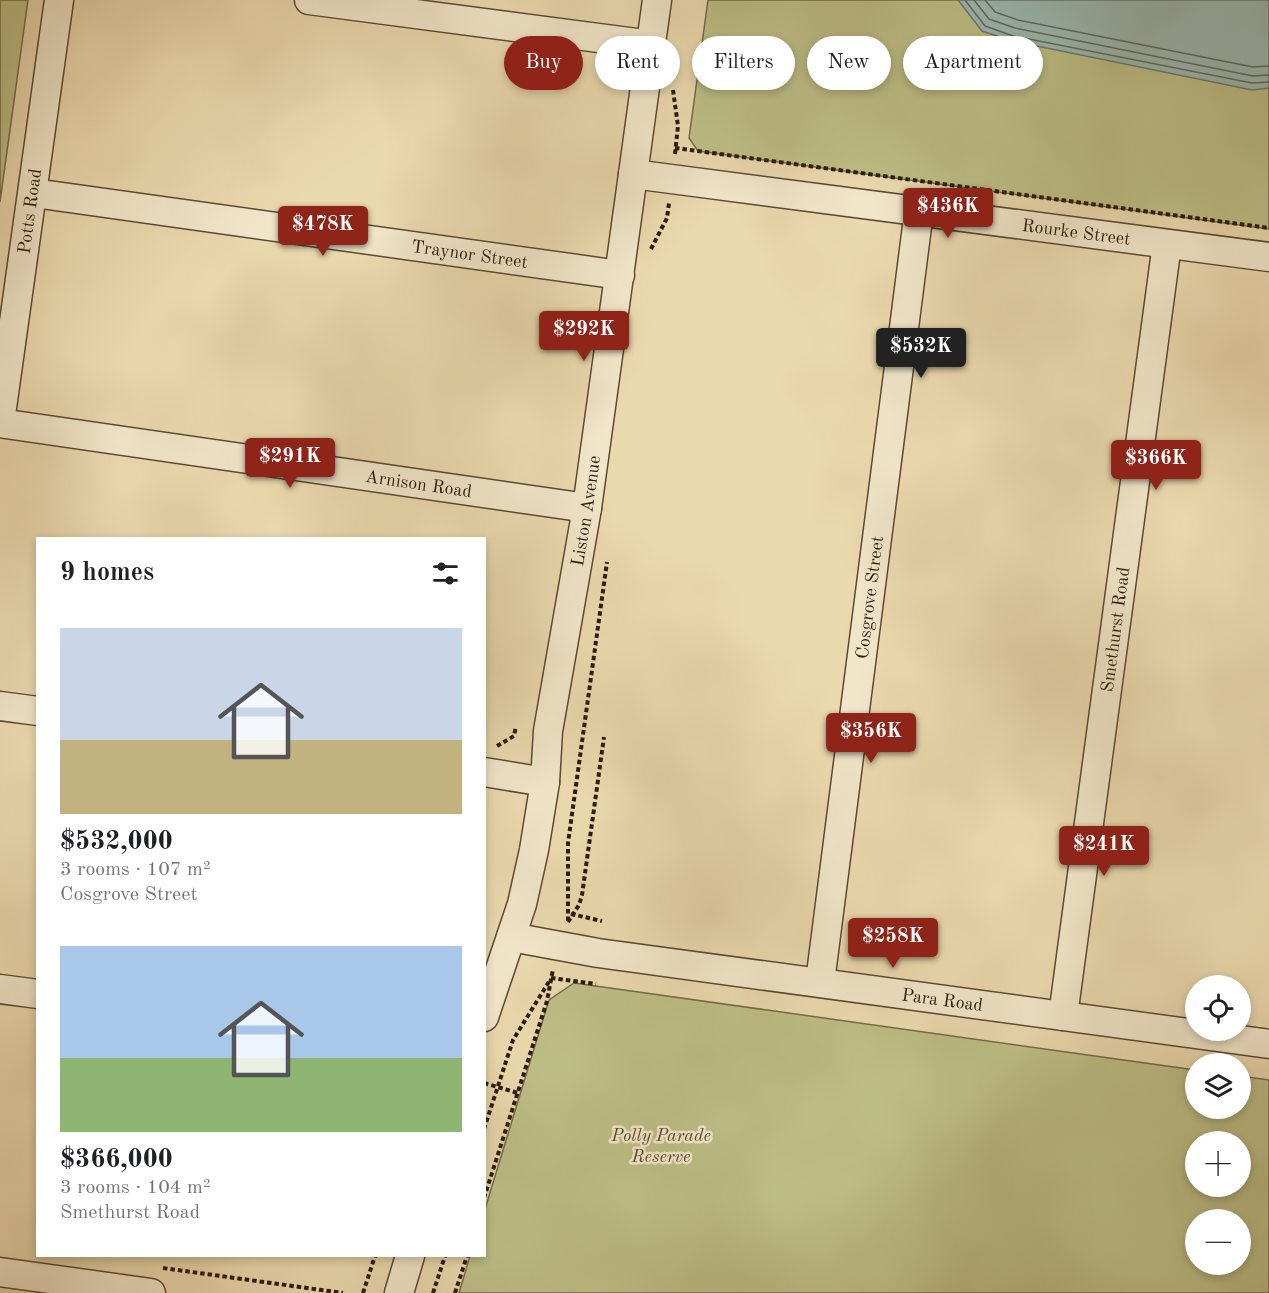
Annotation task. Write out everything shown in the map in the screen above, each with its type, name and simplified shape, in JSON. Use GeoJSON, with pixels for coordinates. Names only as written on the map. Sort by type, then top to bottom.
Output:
{"type":"FeatureCollection","features":[{"type":"Feature","properties":{"kind":"street","name":"Potts Road"},"geometry":{"type":"LineString","coordinates":[[0,422],[34,193],[59,0]]}},
{"type":"Feature","properties":{"kind":"street"},"geometry":{"type":"LineString","coordinates":[[309,0],[595,38]]}},
{"type":"Feature","properties":{"kind":"street","name":"Liston Avenue"},"geometry":{"type":"LineString","coordinates":[[653,36],[657,0]]}},
{"type":"Feature","properties":{"kind":"street","name":"Liston Avenue"},"geometry":{"type":"LineString","coordinates":[[486,1011],[528,880],[545,782],[548,730],[587,508],[645,90]]}},
{"type":"Feature","properties":{"kind":"street","name":"Rourke Street"},"geometry":{"type":"LineString","coordinates":[[633,174],[1269,257]]}},
{"type":"Feature","properties":{"kind":"street","name":"Traynor Street"},"geometry":{"type":"LineString","coordinates":[[34,193],[620,275]]}},
{"type":"Feature","properties":{"kind":"street","name":"Cosgrove Street"},"geometry":{"type":"LineString","coordinates":[[820,982],[919,211]]}},
{"type":"Feature","properties":{"kind":"street","name":"Smethurst Road"},"geometry":{"type":"LineString","coordinates":[[1063,1016],[1167,244]]}},
{"type":"Feature","properties":{"kind":"street","name":"Arnison Road"},"geometry":{"type":"LineString","coordinates":[[0,422],[587,508]]}},
{"type":"Feature","properties":{"kind":"street"},"geometry":{"type":"LineString","coordinates":[[0,706],[36,711]]}},
{"type":"Feature","properties":{"kind":"street"},"geometry":{"type":"LineString","coordinates":[[488,759],[545,782]]}},
{"type":"Feature","properties":{"kind":"street","name":"Para Road"},"geometry":{"type":"LineString","coordinates":[[511,937],[598,953],[1269,1044]]}},
{"type":"Feature","properties":{"kind":"street"},"geometry":{"type":"LineString","coordinates":[[0,989],[36,994]]}},
{"type":"Feature","properties":{"kind":"street"},"geometry":{"type":"LineString","coordinates":[[399,1293],[410,1257]]}},
{"type":"Feature","properties":{"kind":"street"},"geometry":{"type":"LineString","coordinates":[[0,1272],[153,1280]]}},
{"type":"Feature","properties":{"kind":"path"},"geometry":{"type":"LineString","coordinates":[[675,148],[1269,228]]}},
{"type":"Feature","properties":{"kind":"path"},"geometry":{"type":"LineString","coordinates":[[648,255],[666,218]]}},
{"type":"Feature","properties":{"kind":"path"},"geometry":{"type":"LineString","coordinates":[[568,921],[570,890],[568,843],[607,559]]}},
{"type":"Feature","properties":{"kind":"path"},"geometry":{"type":"LineString","coordinates":[[488,759],[513,736],[516,726]]}},
{"type":"Feature","properties":{"kind":"path"},"geometry":{"type":"LineString","coordinates":[[570,913],[582,895],[604,737]]}},
{"type":"Feature","properties":{"kind":"path"},"geometry":{"type":"LineString","coordinates":[[570,913],[602,921]]}},
{"type":"Feature","properties":{"kind":"path"},"geometry":{"type":"LineString","coordinates":[[551,978],[596,984]]}},
{"type":"Feature","properties":{"kind":"path"},"geometry":{"type":"LineString","coordinates":[[486,1123],[519,1027],[551,978]]}},
{"type":"Feature","properties":{"kind":"path"},"geometry":{"type":"LineString","coordinates":[[486,1192],[547,1000],[551,978]]}},
{"type":"Feature","properties":{"kind":"path"},"geometry":{"type":"LineString","coordinates":[[486,1084],[518,1093]]}},
{"type":"Feature","properties":{"kind":"path"},"geometry":{"type":"LineString","coordinates":[[363,1293],[375,1257]]}},
{"type":"Feature","properties":{"kind":"path"},"geometry":{"type":"LineString","coordinates":[[433,1293],[445,1257]]}},
{"type":"Feature","properties":{"kind":"path"},"geometry":{"type":"LineString","coordinates":[[455,1293],[467,1257]]}},
{"type":"Feature","properties":{"kind":"path"},"geometry":{"type":"LineString","coordinates":[[153,1280],[343,1293]]}},
{"type":"Feature","properties":{"kind":"green space"},"geometry":{"type":"Polygon","coordinates":[[[0,0],[28,0],[0,202],[0,0]]]}},
{"type":"Feature","properties":{"kind":"green space"},"geometry":{"type":"Polygon","coordinates":[[[708,0],[1269,0],[1269,229],[698,151],[689,138],[696,90],[795,90],[795,36],[703,36],[708,0]]]}},
{"type":"Feature","properties":{"kind":"green space","name":"Polly Parade Reserve"},"geometry":{"type":"Polygon","coordinates":[[[574,983],[1185,1069],[1185,1119],[1251,1119],[1251,1077],[1269,1080],[1269,1293],[459,1293],[470,1257],[486,1257],[486,1206],[549,1000],[574,983]]]}},
{"type":"Feature","properties":{"kind":"water"},"geometry":{"type":"Polygon","coordinates":[[[958,0],[1269,0],[1269,88],[1252,90],[1043,47],[1043,36],[997,36],[982,31],[958,0]]]}}]}
